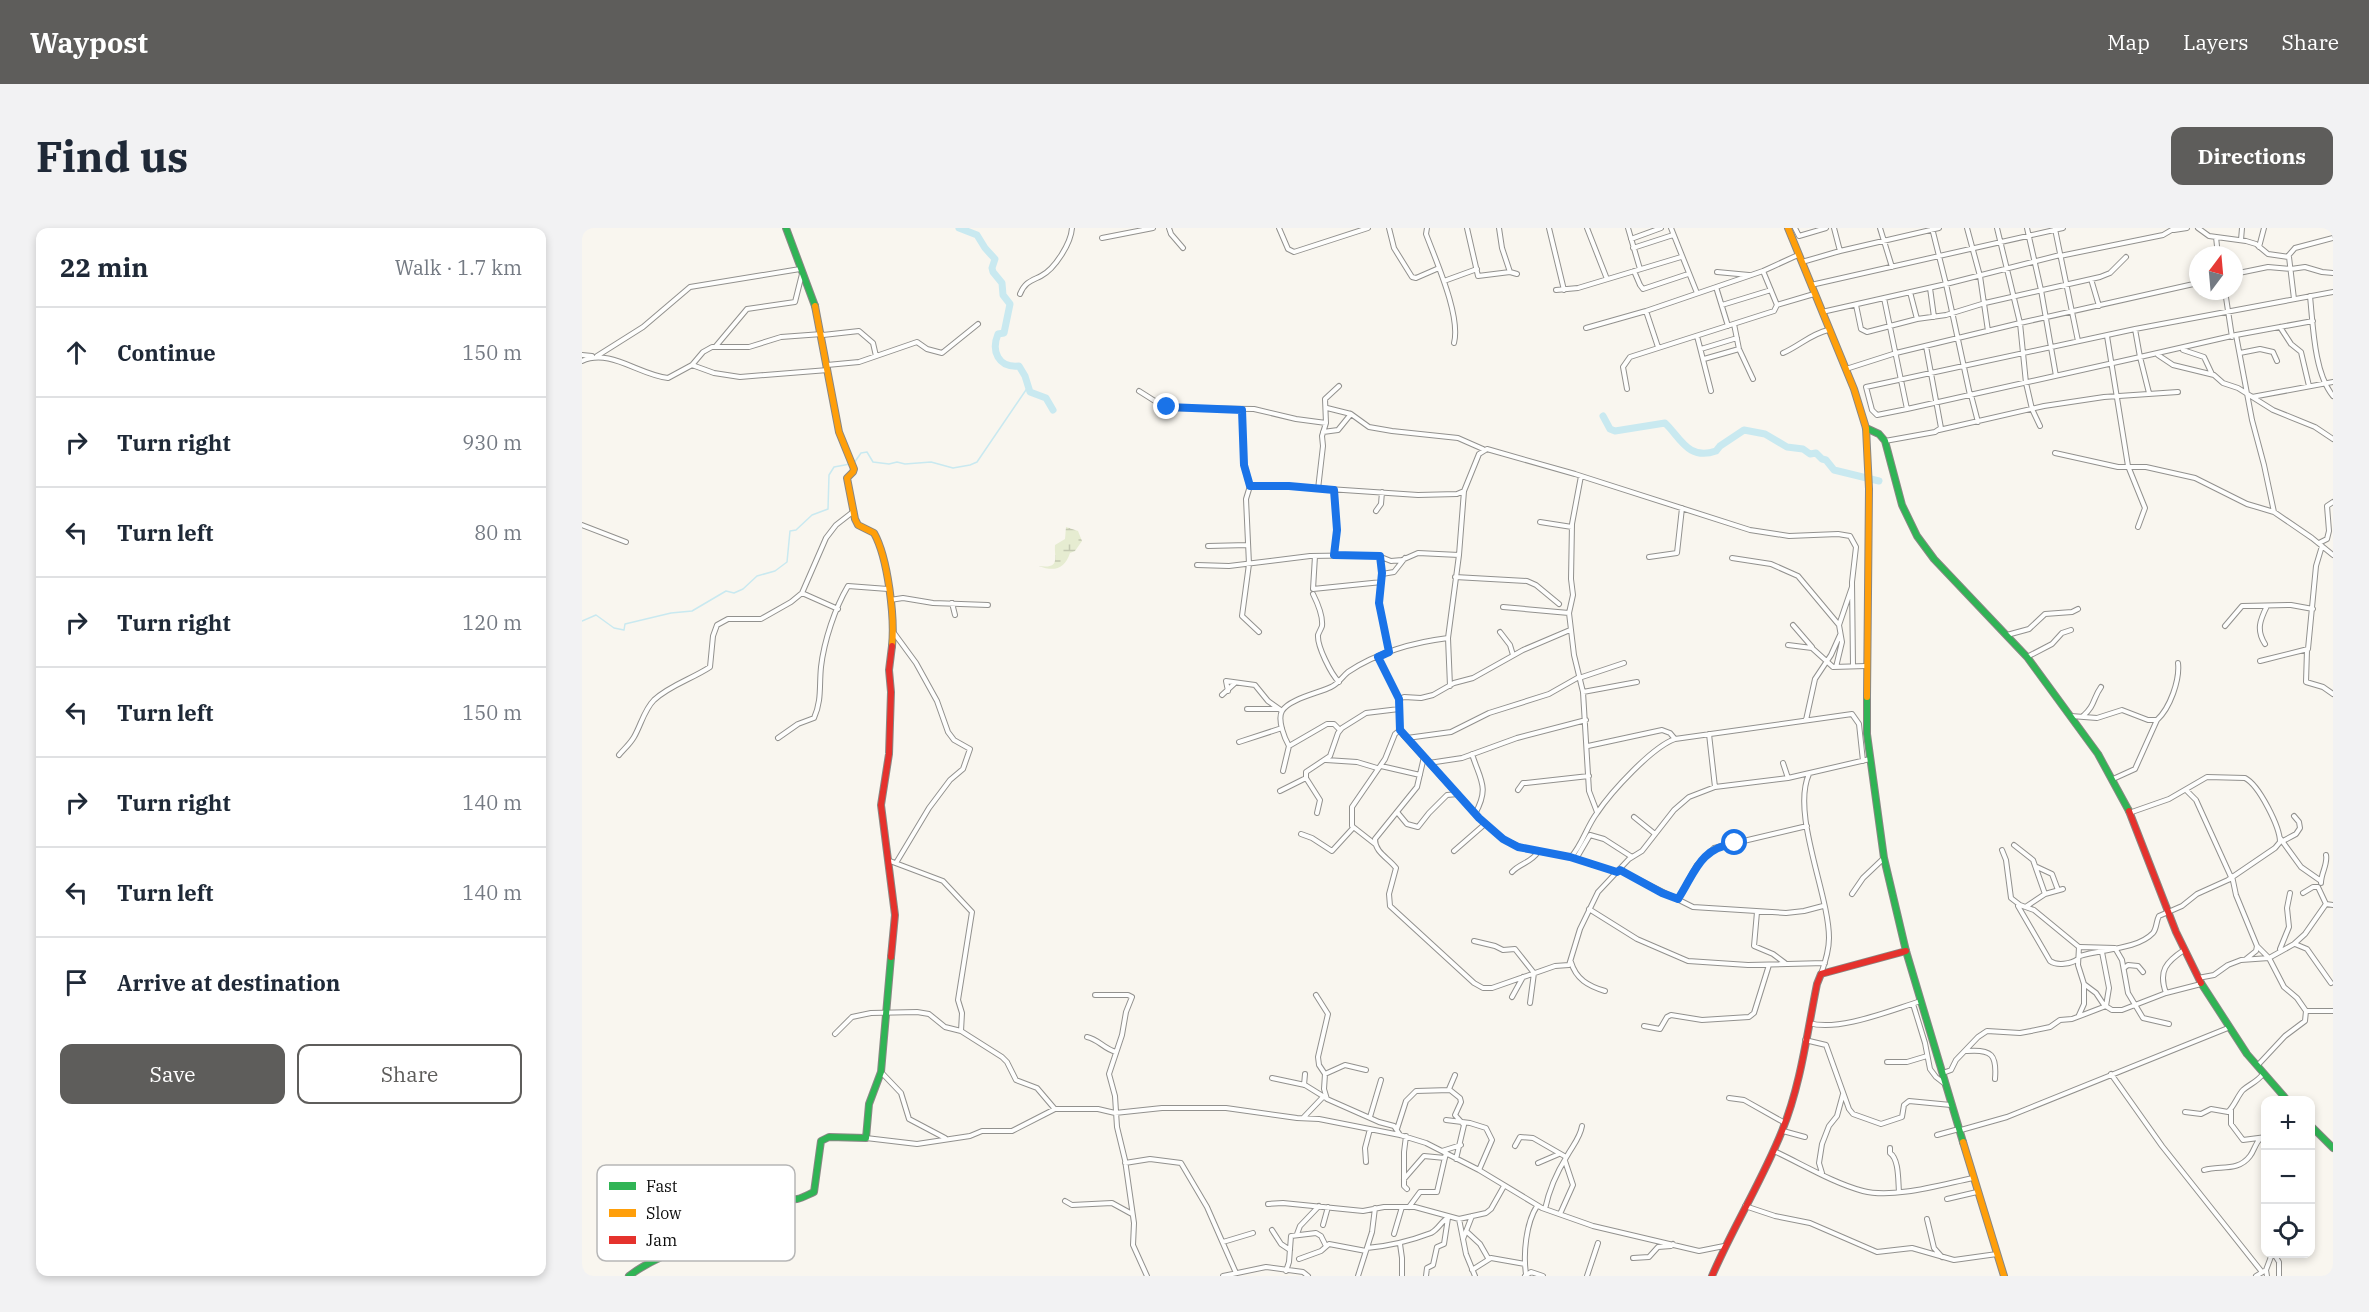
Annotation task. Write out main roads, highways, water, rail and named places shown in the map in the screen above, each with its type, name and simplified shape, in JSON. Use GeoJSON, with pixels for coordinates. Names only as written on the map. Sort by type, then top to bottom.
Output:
{"type":"FeatureCollection","features":[{"type":"Feature","properties":{"kind":"main road"},"geometry":{"type":"LineString","coordinates":[[786,228],[815,305],[823,334],[839,432],[843,447],[854,467],[854,472],[847,478],[858,525],[874,533],[883,556],[894,633],[890,670],[889,754],[881,805],[881,821],[893,862],[895,915],[887,1014],[881,1049],[881,1072],[868,1104],[865,1138],[829,1137],[823,1139],[819,1148],[820,1159],[816,1188],[813,1193],[795,1199]]}},
{"type":"Feature","properties":{"kind":"main road"},"geometry":{"type":"LineString","coordinates":[[1788,228],[1854,389],[1866,428],[1869,465],[1867,734],[1884,858],[1906,951],[2004,1276]]}},
{"type":"Feature","properties":{"kind":"main road"},"geometry":{"type":"LineString","coordinates":[[1866,428],[1879,434],[1885,441],[1902,505],[1917,536],[1934,559],[2027,657],[2094,748],[2113,779],[2129,813],[2184,950],[2199,981],[2228,1028],[2282,1096]]}},
{"type":"Feature","properties":{"kind":"main road"},"geometry":{"type":"LineString","coordinates":[[1712,1276],[1724,1246],[1774,1151],[1784,1127],[1821,974],[1906,951]]}},
{"type":"Feature","properties":{"kind":"main road"},"geometry":{"type":"LineString","coordinates":[[2315,1130],[2333,1148]]}},
{"type":"Feature","properties":{"kind":"main road"},"geometry":{"type":"LineString","coordinates":[[629,1276],[650,1261]]}},
{"type":"Feature","properties":{"kind":"waterway"},"geometry":{"type":"LineString","coordinates":[[959,228],[977,235],[995,259],[993,272],[1002,283],[1003,295],[1010,304],[1004,333],[998,334],[996,340],[998,357],[1006,364],[1019,366],[1030,392],[1046,398],[1053,410]]}},
{"type":"Feature","properties":{"kind":"waterway"},"geometry":{"type":"LineString","coordinates":[[854,463],[861,453],[867,452],[873,462],[889,464],[931,462],[953,468],[977,462],[1028,387]]}},
{"type":"Feature","properties":{"kind":"waterway"},"geometry":{"type":"LineString","coordinates":[[1603,416],[1610,429],[1615,431],[1665,423],[1686,446],[1698,453],[1716,451],[1744,430],[1765,434],[1787,447],[1803,449],[1810,454],[1816,453],[1834,470],[1879,481]]}},
{"type":"Feature","properties":{"kind":"waterway"},"geometry":{"type":"LineString","coordinates":[[582,621],[596,615],[614,628],[624,630],[625,624],[671,613],[692,611],[726,591],[734,593],[743,589],[757,576],[775,571],[787,562],[790,531],[796,530],[812,515],[828,509],[829,475],[834,467],[850,464]]}}]}
